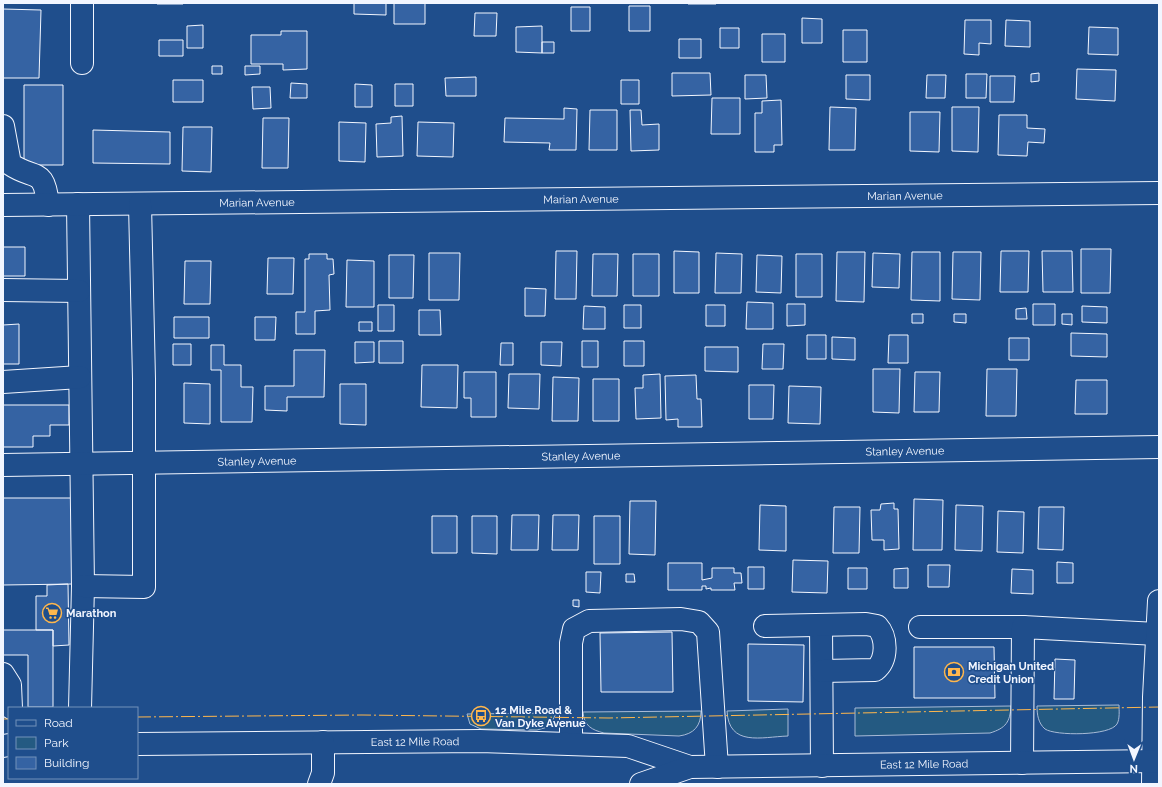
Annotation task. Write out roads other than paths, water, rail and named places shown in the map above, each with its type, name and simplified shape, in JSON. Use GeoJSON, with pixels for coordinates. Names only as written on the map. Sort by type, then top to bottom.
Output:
{"type":"FeatureCollection","features":[{"type":"Feature","properties":{"kind":"street"},"geometry":{"type":"LineString","coordinates":[[82,3],[82,63]]}},
{"type":"Feature","properties":{"kind":"street"},"geometry":{"type":"LineString","coordinates":[[3,126],[10,164],[18,169],[38,176],[44,182],[48,204]]}},
{"type":"Feature","properties":{"kind":"street","name":"Marian Avenue"},"geometry":{"type":"LineString","coordinates":[[3,205],[1159,193]]}},
{"type":"Feature","properties":{"kind":"street"},"geometry":{"type":"LineString","coordinates":[[78,204],[83,586],[80,707]]}},
{"type":"Feature","properties":{"kind":"street"},"geometry":{"type":"LineString","coordinates":[[83,586],[144,587],[144,379],[140,204]]}},
{"type":"Feature","properties":{"kind":"street"},"geometry":{"type":"LineString","coordinates":[[3,290],[79,291]]}},
{"type":"Feature","properties":{"kind":"street"},"geometry":{"type":"LineString","coordinates":[[3,382],[80,377]]}},
{"type":"Feature","properties":{"kind":"street","name":"Stanley Avenue"},"geometry":{"type":"LineString","coordinates":[[3,465],[1159,447]]}},
{"type":"Feature","properties":{"kind":"street"},"geometry":{"type":"LineString","coordinates":[[1153,784],[1156,761],[1157,634],[1159,601]]}},
{"type":"Feature","properties":{"kind":"street"},"geometry":{"type":"LineString","coordinates":[[571,744],[571,643],[574,629],[589,621],[681,618],[699,622],[708,632],[717,767]]}},
{"type":"Feature","properties":{"kind":"street"},"geometry":{"type":"LineString","coordinates":[[765,626],[866,624],[877,626],[883,633],[884,656],[882,665],[875,670],[822,671]]}},
{"type":"Feature","properties":{"kind":"street"},"geometry":{"type":"LineString","coordinates":[[821,625],[822,766]]}},
{"type":"Feature","properties":{"kind":"street"},"geometry":{"type":"LineString","coordinates":[[920,627],[1023,628],[1157,634]]}},
{"type":"Feature","properties":{"kind":"street"},"geometry":{"type":"LineString","coordinates":[[1022,763],[1023,628]]}},
{"type":"Feature","properties":{"kind":"street"},"geometry":{"type":"LineString","coordinates":[[3,674],[10,685],[11,707]]}},
{"type":"Feature","properties":{"kind":"street","name":"East 12 Mile Road"},"geometry":{"type":"LineString","coordinates":[[138,744],[480,741],[628,746],[690,767],[1156,761]]}},
{"type":"Feature","properties":{"kind":"street"},"geometry":{"type":"LineString","coordinates":[[319,784],[324,772],[324,742]]}},
{"type":"Feature","properties":{"kind":"street","name":"East 12 Mile Road"},"geometry":{"type":"LineString","coordinates":[[641,784],[690,767]]}},
{"type":"Feature","properties":{"kind":"place","name":"Marathon"},"geometry":{"type":"Point","coordinates":[52,613]}},
{"type":"Feature","properties":{"kind":"place","name":"Michigan United Credit Union"},"geometry":{"type":"Point","coordinates":[954,672]}},
{"type":"Feature","properties":{"kind":"place","name":"12 Mile Road & Van Dyke Avenue"},"geometry":{"type":"Point","coordinates":[481,716]}}]}
